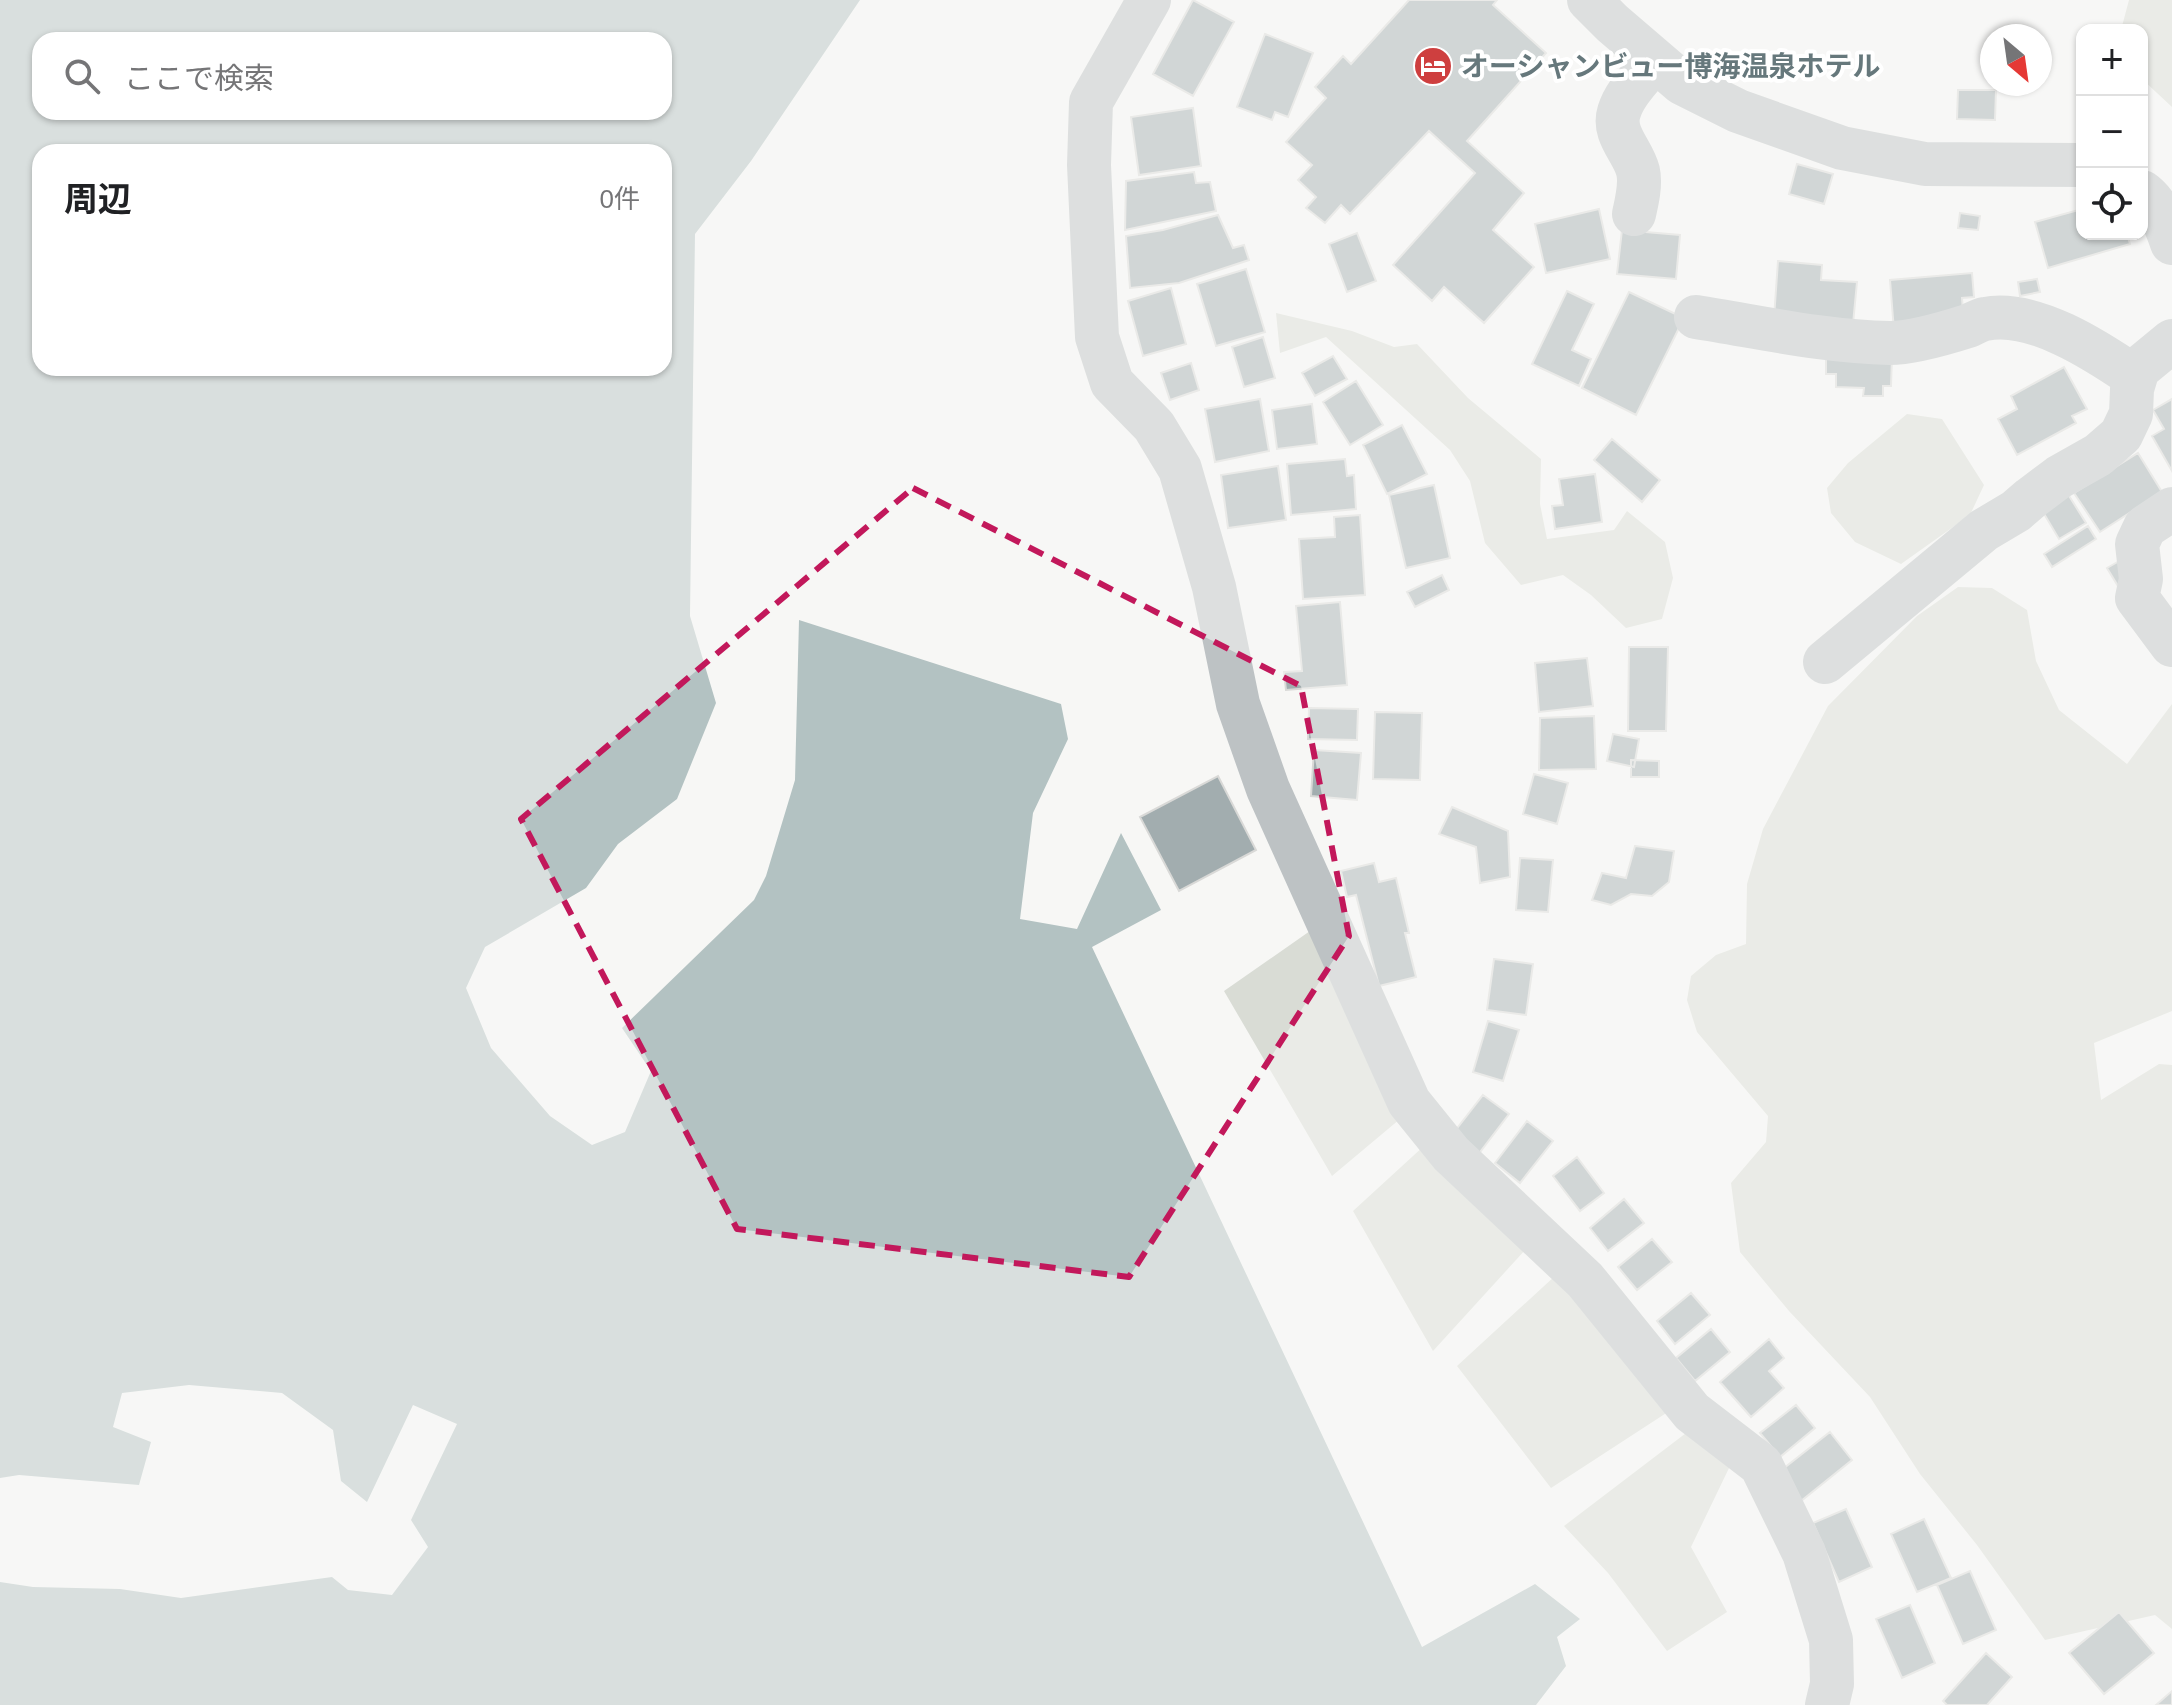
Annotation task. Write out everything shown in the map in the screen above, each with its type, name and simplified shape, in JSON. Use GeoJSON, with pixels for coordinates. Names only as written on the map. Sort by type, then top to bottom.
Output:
{"type":"FeatureCollection","features":[{"type":"Feature","properties":{"kind":"street"},"geometry":{"type":"LineString","coordinates":[[1149,0],[1091,102],[1089,165],[1097,337],[1112,383],[1154,426],[1180,469],[1214,587],[1238,704],[1268,789],[1409,1102],[1451,1154],[1585,1280],[1692,1412],[1761,1465],[1804,1553],[1831,1640],[1832,1684],[1827,1705]]}},
{"type":"Feature","properties":{"kind":"street"},"geometry":{"type":"LineString","coordinates":[[1589,0],[1682,83],[1738,111],[1842,148],[1925,164],[2076,165]]}},
{"type":"Feature","properties":{"kind":"street"},"geometry":{"type":"LineString","coordinates":[[1634,214],[1639,186],[1638,170],[1618,127],[1618,114],[1628,95],[1655,60]]}},
{"type":"Feature","properties":{"kind":"street"},"geometry":{"type":"LineString","coordinates":[[2148,196],[2164,221],[2172,243]]}},
{"type":"Feature","properties":{"kind":"street"},"geometry":{"type":"LineString","coordinates":[[1696,317],[1848,341],[1895,343],[1939,334],[1986,319],[2019,319],[2097,351],[2135,377]]}},
{"type":"Feature","properties":{"kind":"street"},"geometry":{"type":"LineString","coordinates":[[1825,662],[1984,530],[2016,511],[2059,477],[2098,455],[2121,435],[2131,414],[2132,389],[2138,369],[2172,341]]}},
{"type":"Feature","properties":{"kind":"street"},"geometry":{"type":"LineString","coordinates":[[2172,509],[2145,527],[2137,544],[2141,579],[2137,598],[2172,645]]}},
{"type":"Feature","properties":{"kind":"highlighted area"},"geometry":{"type":"Polygon","coordinates":[[[913,488],[1301,686],[1349,936],[1129,1277],[737,1229],[521,819],[913,488]]]}},
{"type":"Feature","properties":{"kind":"shaded area"},"geometry":{"type":"Polygon","coordinates":[[[0,0],[860,0],[751,161],[695,234],[690,616],[716,703],[677,799],[618,844],[586,888],[485,947],[466,988],[491,1048],[550,1116],[592,1145],[625,1132],[651,1071],[622,1028],[754,900],[766,876],[795,780],[799,620],[1061,704],[1068,739],[1033,813],[1020,919],[1077,929],[1121,833],[1161,910],[1092,947],[1422,1647],[1535,1584],[1580,1619],[1557,1637],[1566,1666],[1536,1705],[0,1705],[0,1582],[33,1587],[120,1589],[181,1598],[332,1577],[348,1590],[392,1595],[428,1547],[411,1520],[457,1424],[413,1405],[367,1502],[341,1481],[333,1430],[282,1393],[189,1385],[122,1393],[113,1427],[151,1442],[139,1485],[19,1475],[0,1478],[0,0]]]}},
{"type":"Feature","properties":{"kind":"shaded area"},"geometry":{"type":"Polygon","coordinates":[[[2129,0],[2172,0],[2172,107],[2148,85],[2148,24],[2123,24],[2129,0]]]}},
{"type":"Feature","properties":{"kind":"shaded area"},"geometry":{"type":"Polygon","coordinates":[[[1276,313],[1352,331],[1394,347],[1417,344],[1468,398],[1541,459],[1540,504],[1547,539],[1614,530],[1627,511],[1665,542],[1673,578],[1662,619],[1626,628],[1591,595],[1563,575],[1521,585],[1485,543],[1470,481],[1450,450],[1326,337],[1280,353],[1276,313]]]}},
{"type":"Feature","properties":{"kind":"shaded area"},"geometry":{"type":"Polygon","coordinates":[[[1907,414],[1942,419],[1984,485],[1970,515],[1901,564],[1855,542],[1831,513],[1827,488],[1848,463],[1907,414]]]}},
{"type":"Feature","properties":{"kind":"shaded area"},"geometry":{"type":"Polygon","coordinates":[[[1958,587],[1992,588],[2027,610],[2036,661],[2059,710],[2127,764],[2172,704],[2172,1011],[2094,1043],[2101,1100],[2159,1064],[2172,1065],[2172,1629],[2155,1615],[2045,1640],[1977,1545],[1920,1474],[1870,1397],[1789,1311],[1740,1252],[1731,1183],[1766,1142],[1768,1116],[1697,1032],[1687,1000],[1691,976],[1716,955],[1746,944],[1747,884],[1763,829],[1828,706],[1917,616],[1958,587]]]}},
{"type":"Feature","properties":{"kind":"shaded area"},"geometry":{"type":"Polygon","coordinates":[[[1310,931],[1400,1119],[1332,1176],[1224,991],[1310,931]]]}},
{"type":"Feature","properties":{"kind":"shaded area"},"geometry":{"type":"Polygon","coordinates":[[[1425,1145],[1526,1249],[1433,1351],[1353,1211],[1425,1145]]]}},
{"type":"Feature","properties":{"kind":"shaded area"},"geometry":{"type":"Polygon","coordinates":[[[1556,1275],[1674,1408],[1551,1488],[1457,1366],[1556,1275]]]}},
{"type":"Feature","properties":{"kind":"shaded area"},"geometry":{"type":"Polygon","coordinates":[[[1690,1430],[1730,1466],[1691,1547],[1727,1612],[1667,1651],[1608,1573],[1564,1526],[1690,1430]]]}},
{"type":"Feature","properties":{"kind":"building"},"geometry":{"type":"Polygon","coordinates":[[[1193,0],[1234,22],[1193,96],[1153,74],[1193,0]]]}},
{"type":"Feature","properties":{"kind":"building"},"geometry":{"type":"Polygon","coordinates":[[[1409,0],[1497,0],[1493,5],[1546,53],[1467,141],[1524,193],[1493,230],[1534,267],[1484,323],[1444,287],[1432,301],[1393,265],[1475,173],[1429,131],[1350,214],[1341,205],[1325,223],[1306,208],[1316,197],[1298,180],[1312,165],[1286,142],[1326,98],[1315,87],[1343,56],[1351,64],[1409,0]]]}},
{"type":"Feature","properties":{"kind":"building"},"geometry":{"type":"Polygon","coordinates":[[[1265,34],[1313,53],[1288,117],[1275,112],[1272,120],[1237,107],[1265,34]]]}},
{"type":"Feature","properties":{"kind":"building"},"geometry":{"type":"Polygon","coordinates":[[[1958,90],[1980,90],[1980,96],[1996,96],[1995,120],[1957,119],[1958,90]]]}},
{"type":"Feature","properties":{"kind":"building"},"geometry":{"type":"Polygon","coordinates":[[[1193,108],[1201,166],[1139,175],[1131,117],[1193,108]]]}},
{"type":"Feature","properties":{"kind":"building"},"geometry":{"type":"Polygon","coordinates":[[[1797,164],[1833,174],[1824,204],[1789,194],[1797,164]]]}},
{"type":"Feature","properties":{"kind":"building"},"geometry":{"type":"Polygon","coordinates":[[[1194,172],[1196,183],[1210,182],[1216,211],[1125,230],[1126,181],[1194,172]]]}},
{"type":"Feature","properties":{"kind":"building"},"geometry":{"type":"Polygon","coordinates":[[[1599,209],[1610,259],[1546,273],[1535,224],[1599,209]]]}},
{"type":"Feature","properties":{"kind":"building"},"geometry":{"type":"Polygon","coordinates":[[[2076,211],[2076,240],[2129,240],[2130,244],[2048,268],[2035,222],[2076,211]]]}},
{"type":"Feature","properties":{"kind":"building"},"geometry":{"type":"Polygon","coordinates":[[[1960,213],[1980,216],[1978,230],[1958,228],[1960,213]]]}},
{"type":"Feature","properties":{"kind":"building"},"geometry":{"type":"Polygon","coordinates":[[[1218,215],[1233,248],[1244,245],[1249,260],[1179,283],[1130,288],[1126,236],[1218,215]]]}},
{"type":"Feature","properties":{"kind":"building"},"geometry":{"type":"Polygon","coordinates":[[[1622,230],[1680,235],[1676,279],[1617,274],[1622,230]]]}},
{"type":"Feature","properties":{"kind":"building"},"geometry":{"type":"Polygon","coordinates":[[[1357,233],[1376,281],[1347,292],[1329,244],[1357,233]]]}},
{"type":"Feature","properties":{"kind":"building"},"geometry":{"type":"Polygon","coordinates":[[[1778,261],[1822,265],[1821,280],[1857,282],[1853,324],[1774,318],[1778,261]]]}},
{"type":"Feature","properties":{"kind":"building"},"geometry":{"type":"Polygon","coordinates":[[[1246,269],[1265,332],[1216,346],[1197,284],[1246,269]]]}},
{"type":"Feature","properties":{"kind":"building"},"geometry":{"type":"Polygon","coordinates":[[[1972,273],[1974,297],[1962,298],[1963,311],[1894,331],[1890,280],[1972,273]]]}},
{"type":"Feature","properties":{"kind":"building"},"geometry":{"type":"Polygon","coordinates":[[[2037,279],[2040,292],[2020,296],[2018,282],[2037,279]]]}},
{"type":"Feature","properties":{"kind":"building"},"geometry":{"type":"Polygon","coordinates":[[[1171,288],[1186,344],[1143,356],[1128,301],[1171,288]]]}},
{"type":"Feature","properties":{"kind":"building"},"geometry":{"type":"Polygon","coordinates":[[[1567,291],[1594,304],[1572,350],[1591,359],[1579,386],[1532,364],[1567,291]]]}},
{"type":"Feature","properties":{"kind":"building"},"geometry":{"type":"Polygon","coordinates":[[[1629,292],[1684,318],[1636,415],[1582,388],[1629,292]]]}},
{"type":"Feature","properties":{"kind":"building"},"geometry":{"type":"Polygon","coordinates":[[[1263,337],[1275,378],[1244,387],[1232,347],[1263,337]]]}},
{"type":"Feature","properties":{"kind":"building"},"geometry":{"type":"Polygon","coordinates":[[[1333,356],[1347,379],[1315,396],[1302,373],[1333,356]]]}},
{"type":"Feature","properties":{"kind":"building"},"geometry":{"type":"Polygon","coordinates":[[[1826,356],[1892,357],[1891,386],[1883,386],[1883,396],[1863,396],[1864,388],[1836,387],[1836,374],[1826,374],[1826,356]]]}},
{"type":"Feature","properties":{"kind":"building"},"geometry":{"type":"Polygon","coordinates":[[[1191,363],[1199,390],[1170,400],[1161,373],[1191,363]]]}},
{"type":"Feature","properties":{"kind":"building"},"geometry":{"type":"Polygon","coordinates":[[[2064,367],[2087,409],[2072,416],[2076,423],[2017,455],[1998,419],[2017,409],[2011,396],[2064,367]]]}},
{"type":"Feature","properties":{"kind":"building"},"geometry":{"type":"Polygon","coordinates":[[[1356,381],[1383,425],[1350,445],[1323,402],[1356,381]]]}},
{"type":"Feature","properties":{"kind":"building"},"geometry":{"type":"Polygon","coordinates":[[[1260,399],[1269,451],[1215,462],[1205,409],[1260,399]]]}},
{"type":"Feature","properties":{"kind":"building"},"geometry":{"type":"Polygon","coordinates":[[[2172,399],[2172,471],[2152,436],[2164,429],[2153,410],[2172,399]]]}},
{"type":"Feature","properties":{"kind":"building"},"geometry":{"type":"Polygon","coordinates":[[[1312,404],[1317,444],[1277,449],[1272,410],[1312,404]]]}},
{"type":"Feature","properties":{"kind":"building"},"geometry":{"type":"Polygon","coordinates":[[[1402,425],[1427,474],[1387,494],[1363,445],[1402,425]]]}},
{"type":"Feature","properties":{"kind":"building"},"geometry":{"type":"Polygon","coordinates":[[[1612,439],[1660,480],[1642,502],[1594,460],[1612,439]]]}},
{"type":"Feature","properties":{"kind":"building"},"geometry":{"type":"Polygon","coordinates":[[[2138,453],[2162,492],[2100,532],[2074,493],[2138,453]]]}},
{"type":"Feature","properties":{"kind":"building"},"geometry":{"type":"Polygon","coordinates":[[[1345,459],[1347,476],[1354,475],[1356,509],[1291,515],[1287,464],[1345,459]]]}},
{"type":"Feature","properties":{"kind":"building"},"geometry":{"type":"Polygon","coordinates":[[[1278,466],[1286,520],[1228,528],[1221,475],[1278,466]]]}},
{"type":"Feature","properties":{"kind":"building"},"geometry":{"type":"Polygon","coordinates":[[[1595,474],[1602,522],[1555,529],[1552,506],[1563,505],[1559,479],[1595,474]]]}},
{"type":"Feature","properties":{"kind":"building"},"geometry":{"type":"Polygon","coordinates":[[[1434,485],[1450,558],[1406,568],[1389,495],[1434,485]]]}},
{"type":"Feature","properties":{"kind":"building"},"geometry":{"type":"Polygon","coordinates":[[[2066,491],[2086,523],[2059,539],[2040,507],[2066,491]]]}},
{"type":"Feature","properties":{"kind":"building"},"geometry":{"type":"Polygon","coordinates":[[[1360,515],[1365,595],[1303,599],[1299,539],[1335,537],[1334,517],[1360,515]]]}},
{"type":"Feature","properties":{"kind":"building"},"geometry":{"type":"Polygon","coordinates":[[[2088,526],[2096,539],[2052,567],[2044,554],[2088,526]]]}},
{"type":"Feature","properties":{"kind":"building"},"geometry":{"type":"Polygon","coordinates":[[[2121,560],[2131,578],[2118,586],[2107,568],[2121,560]]]}},
{"type":"Feature","properties":{"kind":"building"},"geometry":{"type":"Polygon","coordinates":[[[1442,575],[1449,590],[1415,607],[1407,592],[1442,575]]]}},
{"type":"Feature","properties":{"kind":"building"},"geometry":{"type":"Polygon","coordinates":[[[1340,602],[1347,685],[1286,690],[1284,672],[1302,671],[1296,606],[1340,602]]]}},
{"type":"Feature","properties":{"kind":"building"},"geometry":{"type":"Polygon","coordinates":[[[1629,647],[1668,647],[1666,731],[1628,731],[1629,647]]]}},
{"type":"Feature","properties":{"kind":"building"},"geometry":{"type":"Polygon","coordinates":[[[1587,658],[1593,706],[1539,712],[1535,663],[1587,658]]]}},
{"type":"Feature","properties":{"kind":"building"},"geometry":{"type":"Polygon","coordinates":[[[1309,708],[1358,709],[1357,740],[1308,739],[1309,708]]]}},
{"type":"Feature","properties":{"kind":"building"},"geometry":{"type":"Polygon","coordinates":[[[1375,712],[1422,713],[1420,780],[1373,779],[1375,712]]]}},
{"type":"Feature","properties":{"kind":"building"},"geometry":{"type":"Polygon","coordinates":[[[1594,716],[1596,769],[1539,770],[1540,718],[1594,716]]]}},
{"type":"Feature","properties":{"kind":"building"},"geometry":{"type":"Polygon","coordinates":[[[1613,734],[1639,739],[1634,767],[1607,761],[1613,734]]]}},
{"type":"Feature","properties":{"kind":"building"},"geometry":{"type":"Polygon","coordinates":[[[1314,750],[1361,753],[1357,800],[1311,796],[1314,750]]]}},
{"type":"Feature","properties":{"kind":"building"},"geometry":{"type":"Polygon","coordinates":[[[1631,760],[1659,761],[1659,777],[1631,777],[1631,760]]]}},
{"type":"Feature","properties":{"kind":"building"},"geometry":{"type":"Polygon","coordinates":[[[1534,774],[1568,783],[1557,824],[1523,814],[1534,774]]]}},
{"type":"Feature","properties":{"kind":"building"},"geometry":{"type":"Polygon","coordinates":[[[1218,776],[1256,850],[1179,891],[1140,817],[1218,776]]]}},
{"type":"Feature","properties":{"kind":"building"},"geometry":{"type":"Polygon","coordinates":[[[1452,807],[1508,831],[1510,877],[1480,883],[1476,847],[1439,834],[1452,807]]]}},
{"type":"Feature","properties":{"kind":"building"},"geometry":{"type":"Polygon","coordinates":[[[1635,846],[1674,851],[1669,882],[1652,896],[1631,894],[1611,905],[1592,900],[1602,873],[1626,878],[1635,846]]]}},
{"type":"Feature","properties":{"kind":"building"},"geometry":{"type":"Polygon","coordinates":[[[1520,858],[1553,860],[1548,912],[1516,910],[1520,858]]]}},
{"type":"Feature","properties":{"kind":"building"},"geometry":{"type":"Polygon","coordinates":[[[1374,863],[1379,882],[1396,878],[1416,977],[1379,986],[1356,895],[1347,897],[1341,871],[1374,863]]]}},
{"type":"Feature","properties":{"kind":"building"},"geometry":{"type":"Polygon","coordinates":[[[1494,959],[1533,964],[1526,1015],[1487,1010],[1494,959]]]}},
{"type":"Feature","properties":{"kind":"building"},"geometry":{"type":"Polygon","coordinates":[[[1488,1021],[1519,1030],[1503,1081],[1473,1072],[1488,1021]]]}},
{"type":"Feature","properties":{"kind":"building"},"geometry":{"type":"Polygon","coordinates":[[[1483,1095],[1509,1114],[1477,1156],[1451,1136],[1483,1095]]]}},
{"type":"Feature","properties":{"kind":"building"},"geometry":{"type":"Polygon","coordinates":[[[1527,1121],[1553,1141],[1520,1183],[1495,1163],[1527,1121]]]}},
{"type":"Feature","properties":{"kind":"building"},"geometry":{"type":"Polygon","coordinates":[[[1577,1157],[1604,1193],[1580,1211],[1553,1176],[1577,1157]]]}},
{"type":"Feature","properties":{"kind":"building"},"geometry":{"type":"Polygon","coordinates":[[[1624,1199],[1644,1223],[1608,1251],[1590,1228],[1624,1199]]]}},
{"type":"Feature","properties":{"kind":"building"},"geometry":{"type":"Polygon","coordinates":[[[1652,1239],[1672,1262],[1637,1290],[1618,1267],[1652,1239]]]}},
{"type":"Feature","properties":{"kind":"building"},"geometry":{"type":"Polygon","coordinates":[[[1691,1293],[1710,1315],[1675,1344],[1657,1321],[1691,1293]]]}},
{"type":"Feature","properties":{"kind":"building"},"geometry":{"type":"Polygon","coordinates":[[[1711,1329],[1730,1352],[1695,1381],[1676,1358],[1711,1329]]]}},
{"type":"Feature","properties":{"kind":"building"},"geometry":{"type":"Polygon","coordinates":[[[1769,1339],[1784,1358],[1769,1371],[1784,1388],[1751,1417],[1720,1382],[1769,1339]]]}},
{"type":"Feature","properties":{"kind":"building"},"geometry":{"type":"Polygon","coordinates":[[[1796,1405],[1815,1428],[1780,1457],[1760,1433],[1796,1405]]]}},
{"type":"Feature","properties":{"kind":"building"},"geometry":{"type":"Polygon","coordinates":[[[1830,1432],[1852,1460],[1801,1501],[1779,1472],[1830,1432]]]}},
{"type":"Feature","properties":{"kind":"building"},"geometry":{"type":"Polygon","coordinates":[[[1846,1509],[1872,1567],[1839,1582],[1813,1523],[1846,1509]]]}},
{"type":"Feature","properties":{"kind":"building"},"geometry":{"type":"Polygon","coordinates":[[[1924,1519],[1951,1578],[1917,1592],[1891,1534],[1924,1519]]]}},
{"type":"Feature","properties":{"kind":"building"},"geometry":{"type":"Polygon","coordinates":[[[1970,1571],[1996,1630],[1963,1644],[1937,1585],[1970,1571]]]}},
{"type":"Feature","properties":{"kind":"building"},"geometry":{"type":"Polygon","coordinates":[[[1910,1605],[1935,1663],[1902,1678],[1876,1619],[1910,1605]]]}},
{"type":"Feature","properties":{"kind":"building"},"geometry":{"type":"Polygon","coordinates":[[[2119,1612],[2154,1653],[2104,1694],[2069,1653],[2119,1612]]]}},
{"type":"Feature","properties":{"kind":"building"},"geometry":{"type":"Polygon","coordinates":[[[1986,1653],[2012,1677],[1987,1705],[1947,1705],[1943,1701],[1986,1653]]]}},
{"type":"Feature","properties":{"kind":"building"},"geometry":{"type":"Polygon","coordinates":[[[2172,1691],[2172,1705],[2156,1705],[2172,1691]]]}},
{"type":"Feature","properties":{"kind":"place","name":"オーシャンビュー博海温泉ホテル"},"geometry":{"type":"Point","coordinates":[1433,66]}}]}
